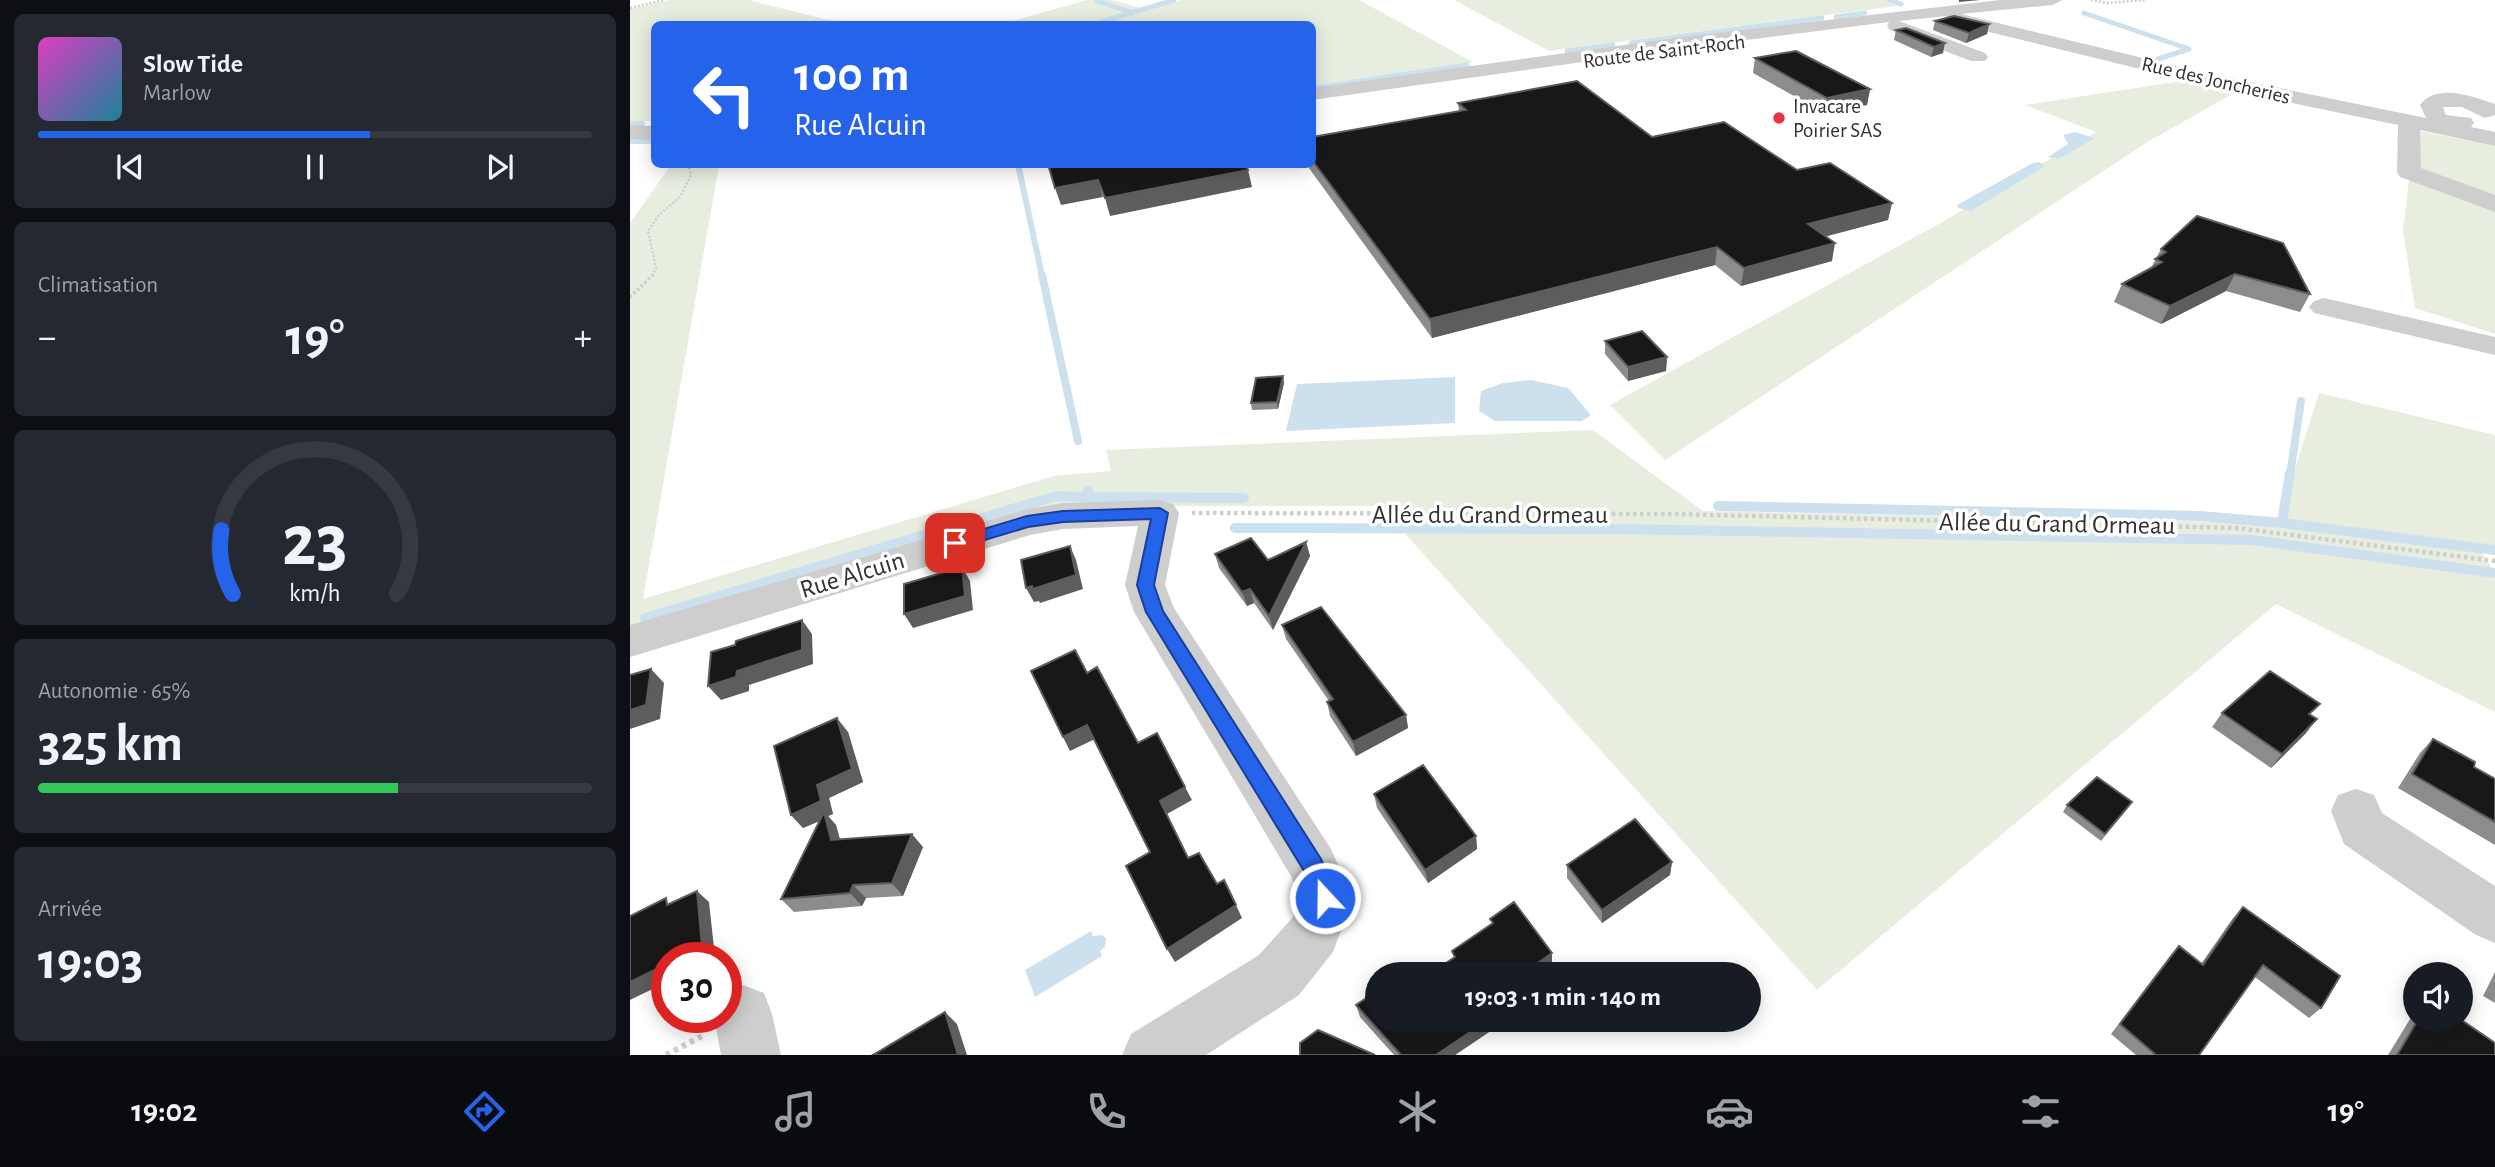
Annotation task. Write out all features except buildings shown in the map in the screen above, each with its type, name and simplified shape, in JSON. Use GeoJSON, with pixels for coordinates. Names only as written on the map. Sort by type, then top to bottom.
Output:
{"type":"FeatureCollection","features":[{"type":"Feature","properties":{"kind":"street","name":"Route de Saint-Roch"},"geometry":{"type":"LineString","coordinates":[[1316,93],[1430,77],[1536,67],[1792,35],[1893,12],[1936,12],[2053,0]]}},
{"type":"Feature","properties":{"kind":"street"},"geometry":{"type":"LineString","coordinates":[[1893,12],[1978,57]]}},
{"type":"Feature","properties":{"kind":"street","name":"Rue des Joncheries"},"geometry":{"type":"LineString","coordinates":[[1936,12],[2062,46],[2409,122],[2451,127],[2495,139]]}},
{"type":"Feature","properties":{"kind":"street"},"geometry":{"type":"LineString","coordinates":[[2451,127],[2437,119],[2431,105],[2442,98],[2490,109],[2483,113]]}},
{"type":"Feature","properties":{"kind":"street"},"geometry":{"type":"LineString","coordinates":[[2409,122],[2409,172],[2495,204]]}},
{"type":"Feature","properties":{"kind":"street"},"geometry":{"type":"LineString","coordinates":[[630,132],[651,133]]}},
{"type":"Feature","properties":{"kind":"street"},"geometry":{"type":"LineString","coordinates":[[2324,307],[2495,345]]}},
{"type":"Feature","properties":{"kind":"street"},"geometry":{"type":"LineString","coordinates":[[1152,1055],[1279,975],[1314,933],[1325,898],[1313,866],[1155,612],[1145,585],[1160,513]]}},
{"type":"Feature","properties":{"kind":"street","name":"Rue Alcuin"},"geometry":{"type":"LineString","coordinates":[[630,641],[1027,522],[1063,516],[1160,513]]}},
{"type":"Feature","properties":{"kind":"street"},"geometry":{"type":"LineString","coordinates":[[2356,811],[2362,828],[2495,917]]}},
{"type":"Feature","properties":{"kind":"path"},"geometry":{"type":"LineString","coordinates":[[630,8],[664,0]]}},
{"type":"Feature","properties":{"kind":"path"},"geometry":{"type":"LineString","coordinates":[[2091,0],[2107,3],[2145,0]]}},
{"type":"Feature","properties":{"kind":"path"},"geometry":{"type":"LineString","coordinates":[[630,297],[655,273],[648,231],[659,215],[680,197],[691,175],[689,168]]}},
{"type":"Feature","properties":{"kind":"path","name":"Allée du Grand Ormeau"},"geometry":{"type":"LineString","coordinates":[[1160,513],[1674,514],[2237,528],[2495,561]]}},
{"type":"Feature","properties":{"kind":"shaded area"},"geometry":{"type":"Polygon","coordinates":[[[669,0],[749,0],[842,21],[651,21],[651,121],[630,121],[630,9],[669,0]]]}},
{"type":"Feature","properties":{"kind":"shaded area"},"geometry":{"type":"Polygon","coordinates":[[[1087,0],[1112,0],[1145,9],[1104,21],[1013,21],[1087,0]]]}},
{"type":"Feature","properties":{"kind":"shaded area"},"geometry":{"type":"Polygon","coordinates":[[[1181,0],[1359,0],[1473,62],[1316,85],[1316,21],[1111,21],[1181,0]]]}},
{"type":"Feature","properties":{"kind":"shaded area"},"geometry":{"type":"Polygon","coordinates":[[[1454,0],[1889,0],[1904,5],[1549,51],[1454,0]]]}},
{"type":"Feature","properties":{"kind":"shaded area"},"geometry":{"type":"Polygon","coordinates":[[[2181,81],[2236,92],[2149,141],[1665,460],[1610,405],[1944,221],[2096,132],[2025,105],[2181,81]]]}},
{"type":"Feature","properties":{"kind":"shaded area"},"geometry":{"type":"Polygon","coordinates":[[[2415,130],[2495,146],[2495,334],[2415,308],[2403,231],[2415,130]]]}},
{"type":"Feature","properties":{"kind":"shaded area"},"geometry":{"type":"Polygon","coordinates":[[[669,168],[718,168],[643,599],[1054,476],[1111,471],[1106,450],[1593,430],[1703,511],[2278,523],[2319,393],[2495,435],[2495,553],[2481,551],[2495,574],[2495,712],[2276,604],[1817,990],[1380,506],[1058,506],[630,632],[630,223],[669,168]]]}},
{"type":"Feature","properties":{"kind":"water"},"geometry":{"type":"Polygon","coordinates":[[[2075,132],[2095,138],[2059,159],[2048,157],[2068,144],[2063,135],[2075,132]]]}},
{"type":"Feature","properties":{"kind":"water"},"geometry":{"type":"Polygon","coordinates":[[[2039,162],[2045,166],[1971,211],[1958,208],[1957,205],[2039,162]]]}},
{"type":"Feature","properties":{"kind":"water"},"geometry":{"type":"Polygon","coordinates":[[[1455,377],[1455,423],[1286,431],[1297,384],[1455,377]]]}},
{"type":"Feature","properties":{"kind":"water"},"geometry":{"type":"Polygon","coordinates":[[[1531,380],[1568,388],[1591,415],[1582,421],[1495,421],[1479,411],[1481,391],[1503,383],[1531,380]]]}},
{"type":"Feature","properties":{"kind":"water"},"geometry":{"type":"Polygon","coordinates":[[[1091,931],[1093,936],[1102,935],[1106,938],[1105,947],[1100,951],[1102,956],[1035,997],[1025,970],[1091,931]]]}},
{"type":"Feature","properties":{"kind":"waterway"},"geometry":{"type":"LineString","coordinates":[[1132,13],[1174,0]]}},
{"type":"Feature","properties":{"kind":"waterway"},"geometry":{"type":"LineString","coordinates":[[1890,0],[1901,4]]}},
{"type":"Feature","properties":{"kind":"waterway"},"geometry":{"type":"LineString","coordinates":[[1097,1],[1132,13]]}},
{"type":"Feature","properties":{"kind":"waterway"},"geometry":{"type":"LineString","coordinates":[[1104,21],[1132,13]]}},
{"type":"Feature","properties":{"kind":"waterway"},"geometry":{"type":"LineString","coordinates":[[1836,17],[1865,13]]}},
{"type":"Feature","properties":{"kind":"waterway"},"geometry":{"type":"LineString","coordinates":[[2084,13],[2189,49],[2152,61],[2161,65]]}},
{"type":"Feature","properties":{"kind":"waterway"},"geometry":{"type":"LineString","coordinates":[[1631,43],[1822,18]]}},
{"type":"Feature","properties":{"kind":"waterway"},"geometry":{"type":"LineString","coordinates":[[1567,51],[1613,45]]}},
{"type":"Feature","properties":{"kind":"waterway"},"geometry":{"type":"LineString","coordinates":[[1316,87],[1467,65]]}},
{"type":"Feature","properties":{"kind":"waterway"},"geometry":{"type":"LineString","coordinates":[[630,124],[642,124]]}},
{"type":"Feature","properties":{"kind":"waterway"},"geometry":{"type":"LineString","coordinates":[[630,141],[651,141]]}},
{"type":"Feature","properties":{"kind":"waterway"},"geometry":{"type":"LineString","coordinates":[[1019,168],[1042,276]]}},
{"type":"Feature","properties":{"kind":"waterway"},"geometry":{"type":"LineString","coordinates":[[1042,275],[1078,441]]}},
{"type":"Feature","properties":{"kind":"waterway"},"geometry":{"type":"LineString","coordinates":[[2290,475],[2301,401]]}},
{"type":"Feature","properties":{"kind":"waterway"},"geometry":{"type":"LineString","coordinates":[[2282,523],[2290,473]]}},
{"type":"Feature","properties":{"kind":"waterway"},"geometry":{"type":"LineString","coordinates":[[1085,497],[1088,491]]}},
{"type":"Feature","properties":{"kind":"waterway"},"geometry":{"type":"LineString","coordinates":[[645,618],[1046,499],[1058,496],[1085,497]]}},
{"type":"Feature","properties":{"kind":"waterway"},"geometry":{"type":"LineString","coordinates":[[1085,497],[1244,498]]}},
{"type":"Feature","properties":{"kind":"waterway"},"geometry":{"type":"LineString","coordinates":[[1718,506],[2201,516],[2282,523]]}},
{"type":"Feature","properties":{"kind":"waterway"},"geometry":{"type":"LineString","coordinates":[[2282,523],[2495,550]]}},
{"type":"Feature","properties":{"kind":"waterway"},"geometry":{"type":"LineString","coordinates":[[1235,528],[1614,529],[2252,540],[2495,573]]}},
{"type":"Feature","properties":{"kind":"place","name":"Invacare Poirier SAS"},"geometry":{"type":"Point","coordinates":[1779,118]}},
{"type":"Feature","properties":{"kind":"route"},"geometry":{"type":"LineString","coordinates":[[955,543],[1027,522],[1063,516],[1160,513],[1145,585],[1155,612],[1313,866],[1325,898]]}}]}
